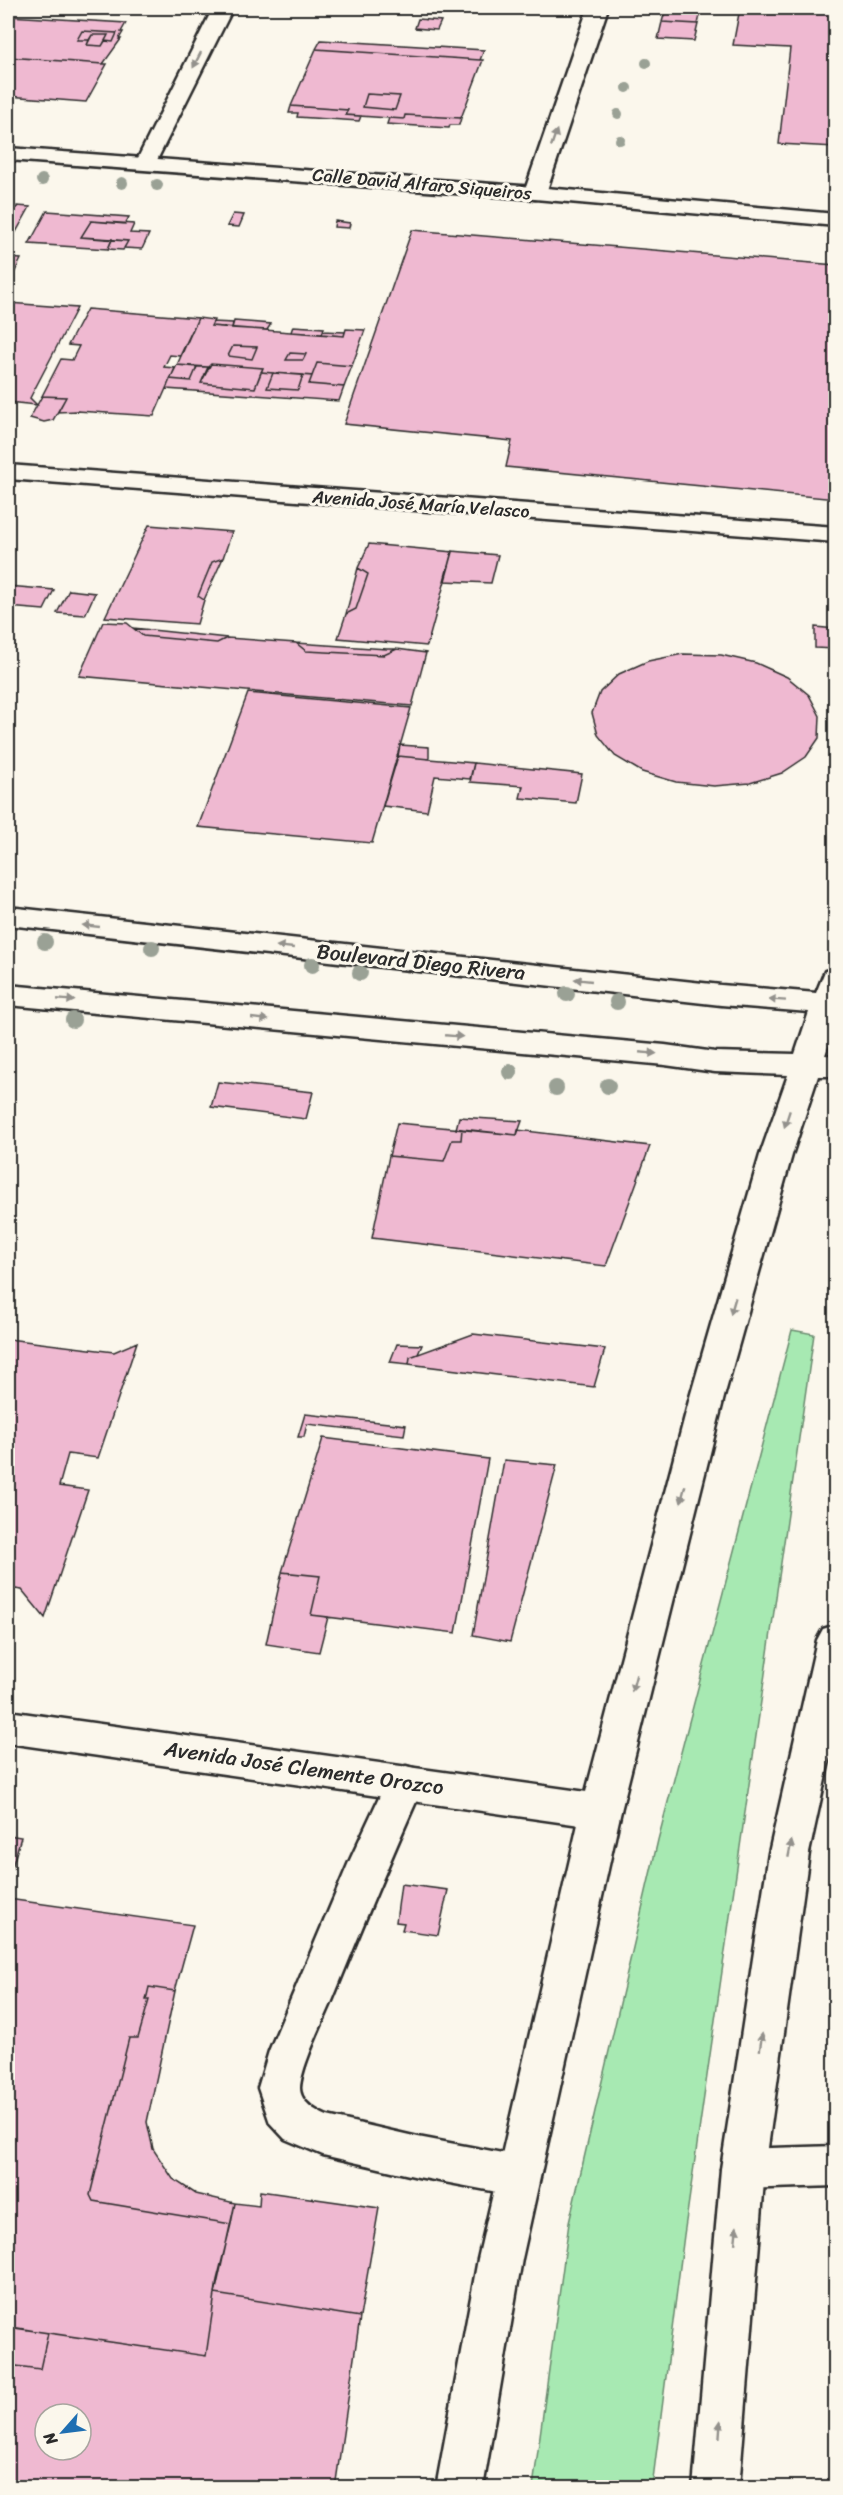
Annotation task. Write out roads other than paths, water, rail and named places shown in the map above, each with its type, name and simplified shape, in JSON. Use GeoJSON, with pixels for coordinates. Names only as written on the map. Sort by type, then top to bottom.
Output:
{"type":"FeatureCollection","features":[{"type":"Feature","properties":{"kind":"street"},"geometry":{"type":"LineString","coordinates":[[146,162],[223,8]]}},
{"type":"Feature","properties":{"kind":"street"},"geometry":{"type":"LineString","coordinates":[[535,193],[598,8]]}},
{"type":"Feature","properties":{"kind":"street","name":"Calle David Alfaro Siqueiros"},"geometry":{"type":"LineString","coordinates":[[8,154],[146,162],[535,193],[836,220]]}},
{"type":"Feature","properties":{"kind":"street","name":"Avenida José María Velasco"},"geometry":{"type":"LineString","coordinates":[[8,472],[836,535]]}},
{"type":"Feature","properties":{"kind":"street","name":"Boulevard Diego Rivera"},"geometry":{"type":"LineString","coordinates":[[8,916],[721,995],[832,995]]}},
{"type":"Feature","properties":{"kind":"street"},"geometry":{"type":"LineString","coordinates":[[8,995],[653,1053],[715,1062],[820,1066]]}},
{"type":"Feature","properties":{"kind":"street"},"geometry":{"type":"LineString","coordinates":[[459,2487],[500,2259],[601,1811],[707,1397],[776,1155],[820,1066],[832,995]]}},
{"type":"Feature","properties":{"kind":"street"},"geometry":{"type":"LineString","coordinates":[[716,2487],[743,2169],[789,1853],[836,1640]]}},
{"type":"Feature","properties":{"kind":"street","name":"Avenida José Clemente Orozco"},"geometry":{"type":"LineString","coordinates":[[8,1727],[601,1811]]}},
{"type":"Feature","properties":{"kind":"street"},"geometry":{"type":"LineString","coordinates":[[406,1782],[290,2051],[279,2088],[285,2109],[300,2125],[323,2135],[518,2176]]}},
{"type":"Feature","properties":{"kind":"street"},"geometry":{"type":"LineString","coordinates":[[743,2169],[836,2166]]}}]}
